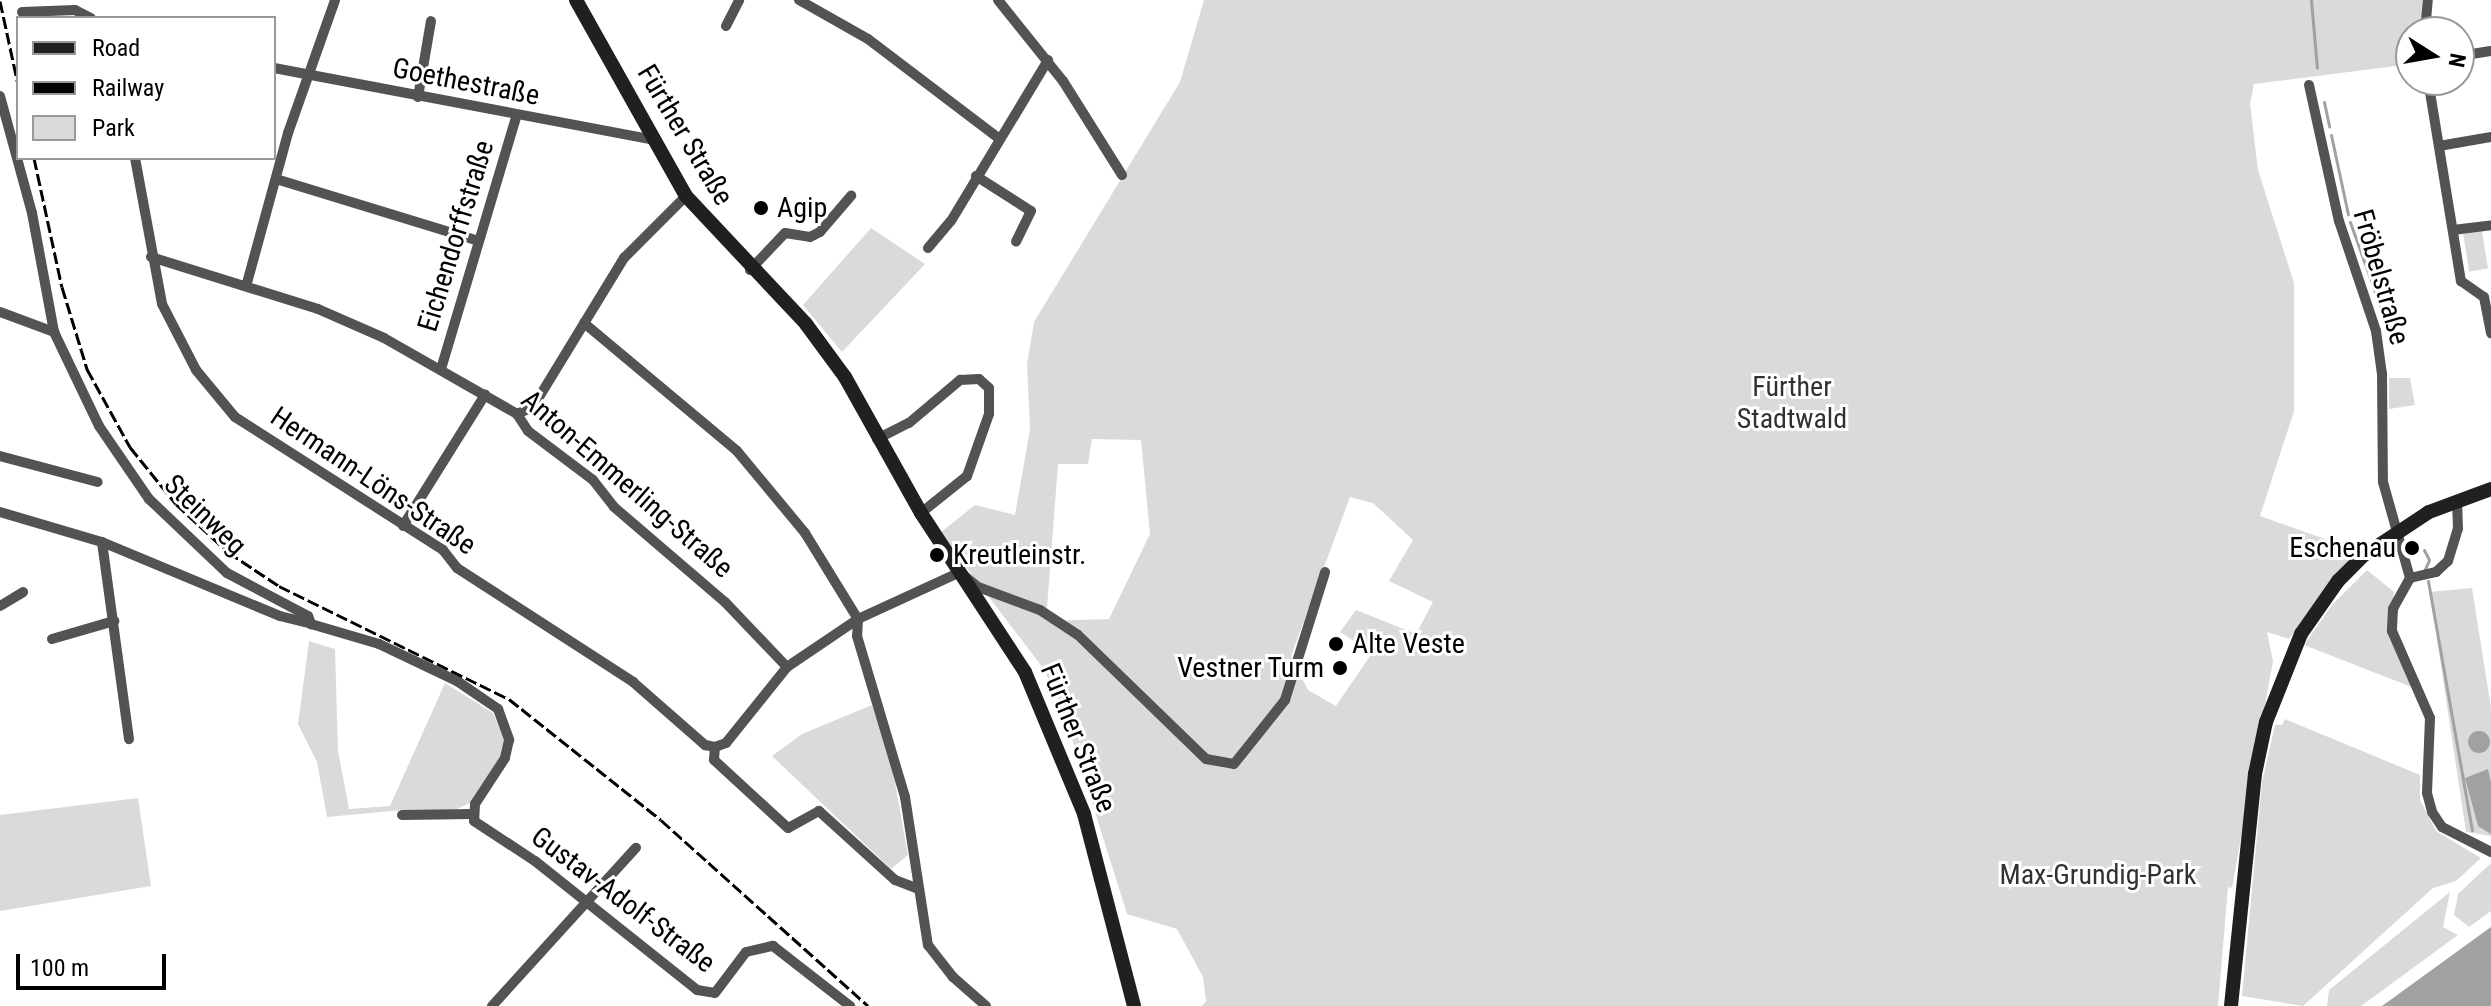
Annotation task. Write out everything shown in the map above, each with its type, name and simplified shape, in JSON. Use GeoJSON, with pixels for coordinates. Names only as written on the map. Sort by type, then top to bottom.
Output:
{"type":"FeatureCollection","features":[{"type":"Feature","properties":{"kind":"main road","name":"Fürther Straße"},"geometry":{"type":"LineString","coordinates":[[576,0],[651,139],[686,196],[750,270],[806,324],[845,377],[921,513],[1025,672],[1058,743],[1084,814],[1134,1006]]}},
{"type":"Feature","properties":{"kind":"main road"},"geometry":{"type":"LineString","coordinates":[[2231,1006],[2255,774],[2283,672],[2338,581],[2398,530],[2457,500],[2491,489]]}},
{"type":"Feature","properties":{"kind":"street"},"geometry":{"type":"LineString","coordinates":[[247,283],[307,76],[335,0]]}},
{"type":"Feature","properties":{"kind":"street"},"geometry":{"type":"LineString","coordinates":[[726,26],[739,0]]}},
{"type":"Feature","properties":{"kind":"street"},"geometry":{"type":"LineString","coordinates":[[799,0],[868,39],[997,137]]}},
{"type":"Feature","properties":{"kind":"street"},"geometry":{"type":"LineString","coordinates":[[998,0],[1048,60],[1122,175]]}},
{"type":"Feature","properties":{"kind":"street"},"geometry":{"type":"LineString","coordinates":[[22,12],[73,9]]}},
{"type":"Feature","properties":{"kind":"street"},"geometry":{"type":"LineString","coordinates":[[418,97],[431,21]]}},
{"type":"Feature","properties":{"kind":"street"},"geometry":{"type":"LineString","coordinates":[[928,248],[1048,60]]}},
{"type":"Feature","properties":{"kind":"street","name":"Goethestraße"},"geometry":{"type":"LineString","coordinates":[[276,68],[516,117],[651,139]]}},
{"type":"Feature","properties":{"kind":"street","name":"Fröbelstraße"},"geometry":{"type":"LineString","coordinates":[[2309,85],[2339,221],[2376,331],[2382,374],[2383,482],[2410,578]]}},
{"type":"Feature","properties":{"kind":"street","name":"Steinweg"},"geometry":{"type":"LineString","coordinates":[[0,96],[16,154]]}},
{"type":"Feature","properties":{"kind":"street"},"geometry":{"type":"LineString","coordinates":[[2431,96],[2461,281],[2484,297],[2491,333]]}},
{"type":"Feature","properties":{"kind":"street","name":"Eichendorffstraße"},"geometry":{"type":"LineString","coordinates":[[441,369],[516,117]]}},
{"type":"Feature","properties":{"kind":"street"},"geometry":{"type":"LineString","coordinates":[[2439,146],[2491,137]]}},
{"type":"Feature","properties":{"kind":"street","name":"Steinweg"},"geometry":{"type":"LineString","coordinates":[[18,160],[32,213],[54,332],[99,426],[149,499],[227,573],[308,616],[311,624],[379,644],[457,681],[498,709],[509,740],[505,758],[473,817]]}},
{"type":"Feature","properties":{"kind":"street","name":"Hermann-Löns-Straße"},"geometry":{"type":"LineString","coordinates":[[135,160],[162,304],[196,370],[235,417],[443,550],[457,568],[633,682],[705,745],[715,747]]}},
{"type":"Feature","properties":{"kind":"street"},"geometry":{"type":"LineString","coordinates":[[976,176],[1031,211],[1016,242]]}},
{"type":"Feature","properties":{"kind":"street"},"geometry":{"type":"LineString","coordinates":[[276,179],[479,241]]}},
{"type":"Feature","properties":{"kind":"street"},"geometry":{"type":"LineString","coordinates":[[517,414],[533,407],[624,258],[686,196]]}},
{"type":"Feature","properties":{"kind":"street"},"geometry":{"type":"LineString","coordinates":[[750,270],[785,233],[810,237],[820,232],[851,196]]}},
{"type":"Feature","properties":{"kind":"street"},"geometry":{"type":"LineString","coordinates":[[2453,230],[2491,225]]}},
{"type":"Feature","properties":{"kind":"street","name":"Anton-Emmerling-Straße"},"geometry":{"type":"LineString","coordinates":[[151,257],[247,283],[358,326],[441,369],[517,414],[528,431],[593,480],[610,503],[725,602],[787,667]]}},
{"type":"Feature","properties":{"kind":"street"},"geometry":{"type":"LineString","coordinates":[[0,312],[54,332]]}},
{"type":"Feature","properties":{"kind":"street"},"geometry":{"type":"LineString","coordinates":[[584,323],[737,451],[805,533],[858,619],[857,636],[905,797],[916,888],[928,945],[953,977],[986,1006]]}},
{"type":"Feature","properties":{"kind":"street"},"geometry":{"type":"LineString","coordinates":[[877,439],[909,423],[960,380],[979,379],[989,388],[989,414],[967,476],[921,513]]}},
{"type":"Feature","properties":{"kind":"street"},"geometry":{"type":"LineString","coordinates":[[403,526],[485,395]]}},
{"type":"Feature","properties":{"kind":"street"},"geometry":{"type":"LineString","coordinates":[[0,456],[98,482]]}},
{"type":"Feature","properties":{"kind":"street"},"geometry":{"type":"LineString","coordinates":[[2457,500],[2458,529],[2448,561],[2436,572],[2410,578],[2393,609],[2392,631],[2430,718],[2427,793],[2432,812],[2442,827],[2491,852]]}},
{"type":"Feature","properties":{"kind":"street"},"geometry":{"type":"LineString","coordinates":[[0,512],[102,542],[219,587],[280,616],[311,624]]}},
{"type":"Feature","properties":{"kind":"street"},"geometry":{"type":"LineString","coordinates":[[102,542],[129,739]]}},
{"type":"Feature","properties":{"kind":"street"},"geometry":{"type":"LineString","coordinates":[[916,888],[895,880],[819,811],[788,828],[714,760],[715,747],[726,743],[787,667],[858,619],[960,572],[978,587],[1040,610],[1078,635],[1218,765],[1234,764],[1285,700],[1325,572]]}},
{"type":"Feature","properties":{"kind":"street"},"geometry":{"type":"LineString","coordinates":[[219,587],[227,573]]}},
{"type":"Feature","properties":{"kind":"street"},"geometry":{"type":"LineString","coordinates":[[0,606],[23,592]]}},
{"type":"Feature","properties":{"kind":"street"},"geometry":{"type":"LineString","coordinates":[[52,639],[114,621]]}},
{"type":"Feature","properties":{"kind":"street"},"geometry":{"type":"LineString","coordinates":[[402,815],[473,817]]}},
{"type":"Feature","properties":{"kind":"street","name":"Gustav-Adolf-Straße"},"geometry":{"type":"LineString","coordinates":[[473,817],[589,904],[708,1000],[721,989],[746,952],[773,946],[850,1006]]}},
{"type":"Feature","properties":{"kind":"street"},"geometry":{"type":"LineString","coordinates":[[492,1006],[589,904],[636,848]]}},
{"type":"Feature","properties":{"kind":"green space","name":"Fürther Stadtwald"},"geometry":{"type":"Polygon","coordinates":[[[1204,0],[2422,0],[2422,16],[2395,16],[2395,66],[2254,84],[2250,104],[2258,170],[2294,283],[2294,411],[2260,516],[2356,550],[2289,639],[2267,632],[2273,661],[2232,888],[2228,887],[2218,1006],[1202,1006],[1206,1001],[1203,977],[1177,929],[1127,914],[1062,707],[1043,668],[940,533],[975,505],[1015,515],[1030,429],[1027,364],[1034,322],[1180,82],[1204,0]],[[1092,439],[1088,464],[1058,464],[1046,621],[1109,619],[1150,534],[1141,440],[1092,439]],[[1350,497],[1291,656],[1308,690],[1336,706],[1372,653],[1340,632],[1356,610],[1416,634],[1433,602],[1389,581],[1413,540],[1373,503],[1350,497]]]}},
{"type":"Feature","properties":{"kind":"green space"},"geometry":{"type":"Polygon","coordinates":[[[871,228],[925,264],[842,352],[803,305],[871,228]]]}},
{"type":"Feature","properties":{"kind":"green space"},"geometry":{"type":"Polygon","coordinates":[[[2482,231],[2488,269],[2469,272],[2463,234],[2482,231]]]}},
{"type":"Feature","properties":{"kind":"green space"},"geometry":{"type":"Polygon","coordinates":[[[2389,378],[2410,378],[2415,405],[2389,409],[2389,378]]]}},
{"type":"Feature","properties":{"kind":"green space"},"geometry":{"type":"Polygon","coordinates":[[[2367,570],[2394,592],[2389,635],[2414,688],[2304,645],[2332,605],[2367,570]]]}},
{"type":"Feature","properties":{"kind":"green space"},"geometry":{"type":"Polygon","coordinates":[[[2472,588],[2491,708],[2491,836],[2466,832],[2430,592],[2472,588]]]}},
{"type":"Feature","properties":{"kind":"green space"},"geometry":{"type":"Polygon","coordinates":[[[309,641],[335,649],[338,751],[349,809],[390,806],[445,683],[493,713],[504,739],[500,756],[470,803],[450,812],[403,810],[327,817],[317,762],[298,724],[309,641]]]}},
{"type":"Feature","properties":{"kind":"green space"},"geometry":{"type":"Polygon","coordinates":[[[872,705],[891,760],[908,855],[891,869],[772,756],[802,734],[872,705]]]}},
{"type":"Feature","properties":{"kind":"green space"},"geometry":{"type":"Polygon","coordinates":[[[2285,719],[2420,775],[2420,800],[2436,831],[2481,858],[2456,881],[2433,888],[2303,1006],[2242,996],[2262,782],[2275,725],[2282,725],[2285,719]]]}},
{"type":"Feature","properties":{"kind":"green space"},"geometry":{"type":"Polygon","coordinates":[[[138,798],[151,886],[0,911],[0,815],[138,798]]]}},
{"type":"Feature","properties":{"kind":"green space"},"geometry":{"type":"Polygon","coordinates":[[[2491,863],[2491,911],[2469,927],[2454,915],[2458,894],[2491,863]]]}},
{"type":"Feature","properties":{"kind":"green space"},"geometry":{"type":"Polygon","coordinates":[[[2450,892],[2443,927],[2458,935],[2361,1006],[2327,1006],[2329,990],[2450,892]]]}},
{"type":"Feature","properties":{"kind":"shaded area"},"geometry":{"type":"Polygon","coordinates":[[[2479,731],[2487,734],[2490,742],[2487,750],[2479,753],[2471,750],[2468,742],[2471,734],[2479,731]]]}},
{"type":"Feature","properties":{"kind":"shaded area"},"geometry":{"type":"Polygon","coordinates":[[[2488,769],[2491,834],[2478,826],[2465,778],[2488,769]]]}},
{"type":"Feature","properties":{"kind":"shaded area"},"geometry":{"type":"Polygon","coordinates":[[[2491,927],[2491,1006],[2382,1006],[2491,927]]]}},
{"type":"Feature","properties":{"kind":"waterway"},"geometry":{"type":"LineString","coordinates":[[2311,0],[2317,68]]}},
{"type":"Feature","properties":{"kind":"waterway"},"geometry":{"type":"LineString","coordinates":[[2324,102],[2329,126]]}},
{"type":"Feature","properties":{"kind":"waterway"},"geometry":{"type":"LineString","coordinates":[[2331,135],[2348,214]]}},
{"type":"Feature","properties":{"kind":"waterway"},"geometry":{"type":"LineString","coordinates":[[2350,222],[2385,320]]}},
{"type":"Feature","properties":{"kind":"waterway"},"geometry":{"type":"LineString","coordinates":[[2424,550],[2429,560],[2425,569]]}},
{"type":"Feature","properties":{"kind":"waterway"},"geometry":{"type":"LineString","coordinates":[[2428,581],[2472,830]]}},
{"type":"Feature","properties":{"kind":"railway"},"geometry":{"type":"LineString","coordinates":[[0,1],[16,75]]}},
{"type":"Feature","properties":{"kind":"railway"},"geometry":{"type":"LineString","coordinates":[[34,160],[62,287],[87,369],[130,447],[176,504],[228,552],[279,586],[509,699],[661,820],[868,1006]]}},
{"type":"Feature","properties":{"kind":"place","name":"Agip"},"geometry":{"type":"Point","coordinates":[761,208]}},
{"type":"Feature","properties":{"kind":"place","name":"Eschenau"},"geometry":{"type":"Point","coordinates":[2412,548]}},
{"type":"Feature","properties":{"kind":"place","name":"Kreutleinstr."},"geometry":{"type":"Point","coordinates":[937,555]}},
{"type":"Feature","properties":{"kind":"place","name":"Alte Veste"},"geometry":{"type":"Point","coordinates":[1336,644]}},
{"type":"Feature","properties":{"kind":"place","name":"Vestner Turm"},"geometry":{"type":"Point","coordinates":[1340,668]}},
{"type":"Feature","properties":{"kind":"park label","name":"Max-Grundig-Park"},"geometry":{"type":"Point","coordinates":[2098,875]}}]}
